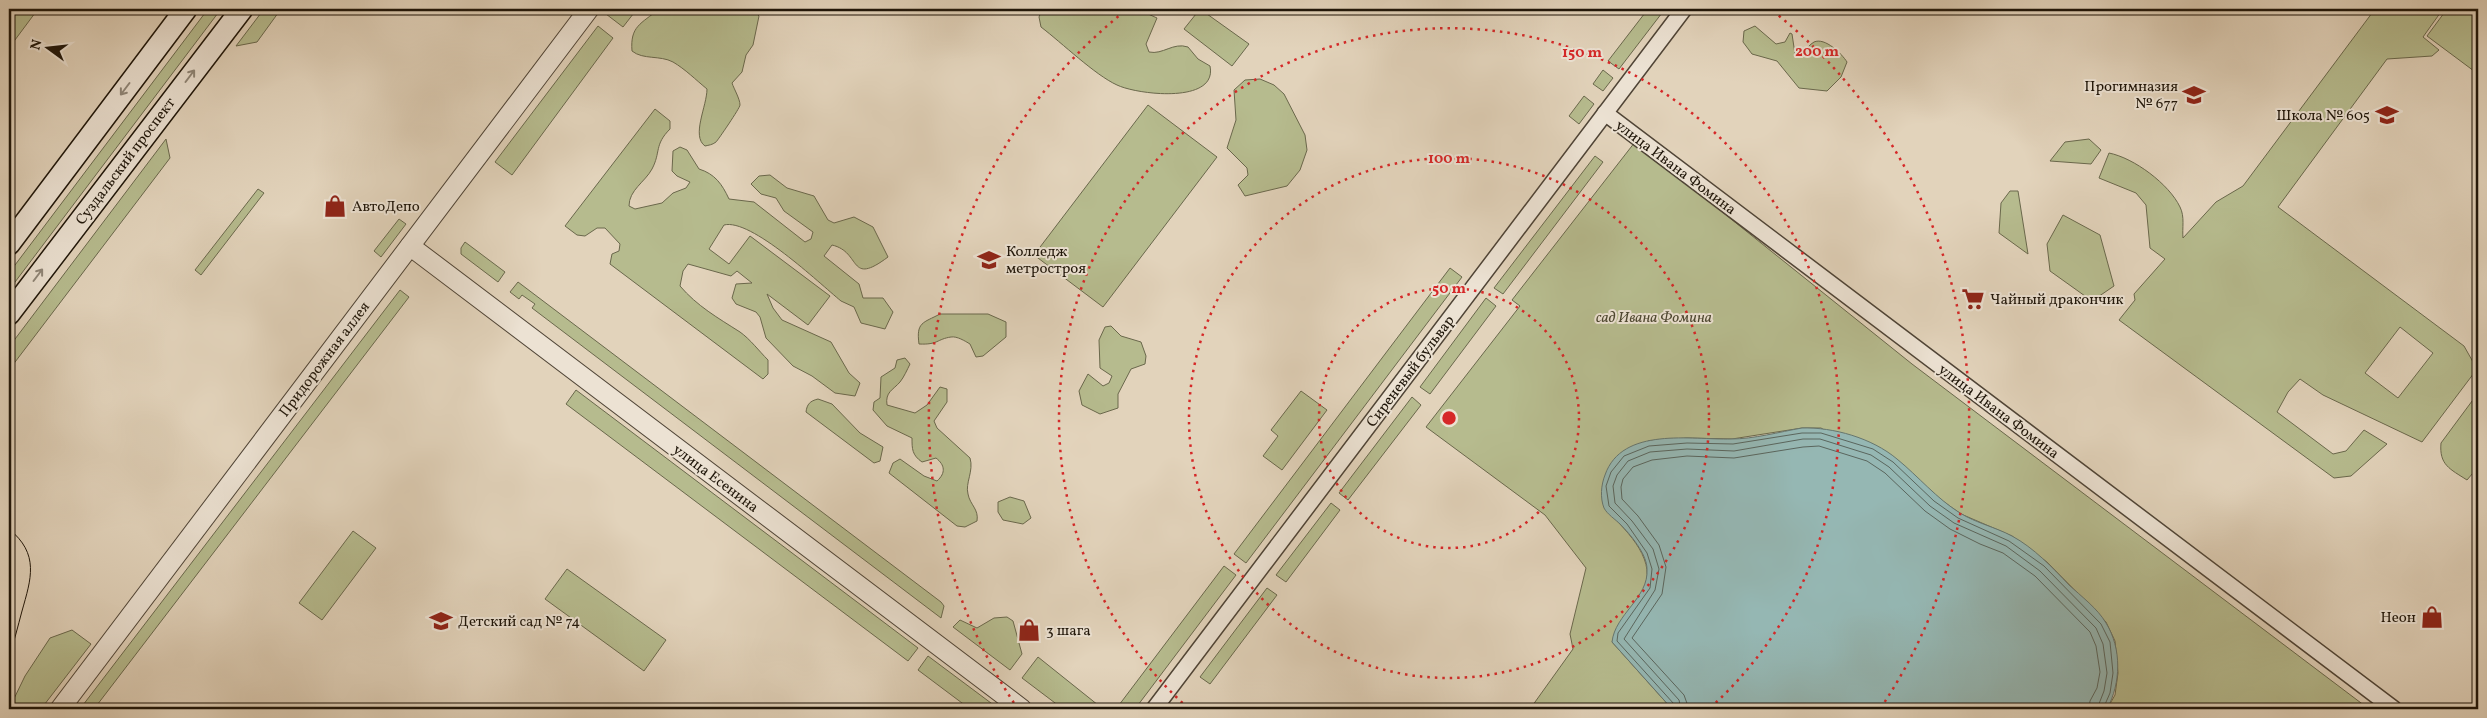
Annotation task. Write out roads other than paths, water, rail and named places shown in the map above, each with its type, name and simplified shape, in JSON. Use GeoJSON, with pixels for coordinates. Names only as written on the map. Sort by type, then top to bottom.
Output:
{"type":"FeatureCollection","features":[{"type":"Feature","properties":{"kind":"main road"},"geometry":{"type":"LineString","coordinates":[[9,244],[186,9]]}},
{"type":"Feature","properties":{"kind":"main road","name":"Суздальский проспект"},"geometry":{"type":"LineString","coordinates":[[9,314],[242,9]]}},
{"type":"Feature","properties":{"kind":"street","name":"Придорожная аллея"},"geometry":{"type":"LineString","coordinates":[[60,709],[589,9]]}},
{"type":"Feature","properties":{"kind":"street","name":"Сиреневый бульвар"},"geometry":{"type":"LineString","coordinates":[[1154,709],[1684,9]]}},
{"type":"Feature","properties":{"kind":"street","name":"улица Ивана Фомина"},"geometry":{"type":"LineString","coordinates":[[1605,113],[2394,709]]}},
{"type":"Feature","properties":{"kind":"street","name":"улица Есенина"},"geometry":{"type":"LineString","coordinates":[[410,246],[1022,709]]}},
{"type":"Feature","properties":{"kind":"water"},"geometry":{"type":"Polygon","coordinates":[[[1802,428],[1826,429],[1852,435],[1876,445],[1897,459],[1951,507],[1972,520],[2012,536],[2042,558],[2099,613],[2111,633],[2115,644],[2118,666],[2115,688],[2107,709],[1672,709],[1612,642],[1614,632],[1619,623],[1643,589],[1647,569],[1644,557],[1637,545],[1624,528],[1604,508],[1601,492],[1605,475],[1614,459],[1626,449],[1642,442],[1678,438],[1740,439],[1802,428]]]}},
{"type":"Feature","properties":{"kind":"tram line"},"geometry":{"type":"LineString","coordinates":[[9,529],[19,538],[25,548],[31,567],[28,588],[9,657]]}},
{"type":"Feature","properties":{"kind":"place","name":"Прогимназия № 677"},"geometry":{"type":"Point","coordinates":[2194,95]}},
{"type":"Feature","properties":{"kind":"place","name":"Школа № 605"},"geometry":{"type":"Point","coordinates":[2387,115]}},
{"type":"Feature","properties":{"kind":"place","name":"АвтоДепо"},"geometry":{"type":"Point","coordinates":[335,206]}},
{"type":"Feature","properties":{"kind":"place","name":"Колледж метростроя"},"geometry":{"type":"Point","coordinates":[989,260]}},
{"type":"Feature","properties":{"kind":"place","name":"Чайный дракончик"},"geometry":{"type":"Point","coordinates":[1973,299]}},
{"type":"Feature","properties":{"kind":"place","name":"Неон"},"geometry":{"type":"Point","coordinates":[2432,617]}},
{"type":"Feature","properties":{"kind":"place","name":"Детский сад № 74"},"geometry":{"type":"Point","coordinates":[441,621]}},
{"type":"Feature","properties":{"kind":"place","name":"3 шага"},"geometry":{"type":"Point","coordinates":[1029,630]}},
{"type":"Feature","properties":{"kind":"park label","name":"сад Ивана Фомина"},"geometry":{"type":"Point","coordinates":[1654,317]}}]}
